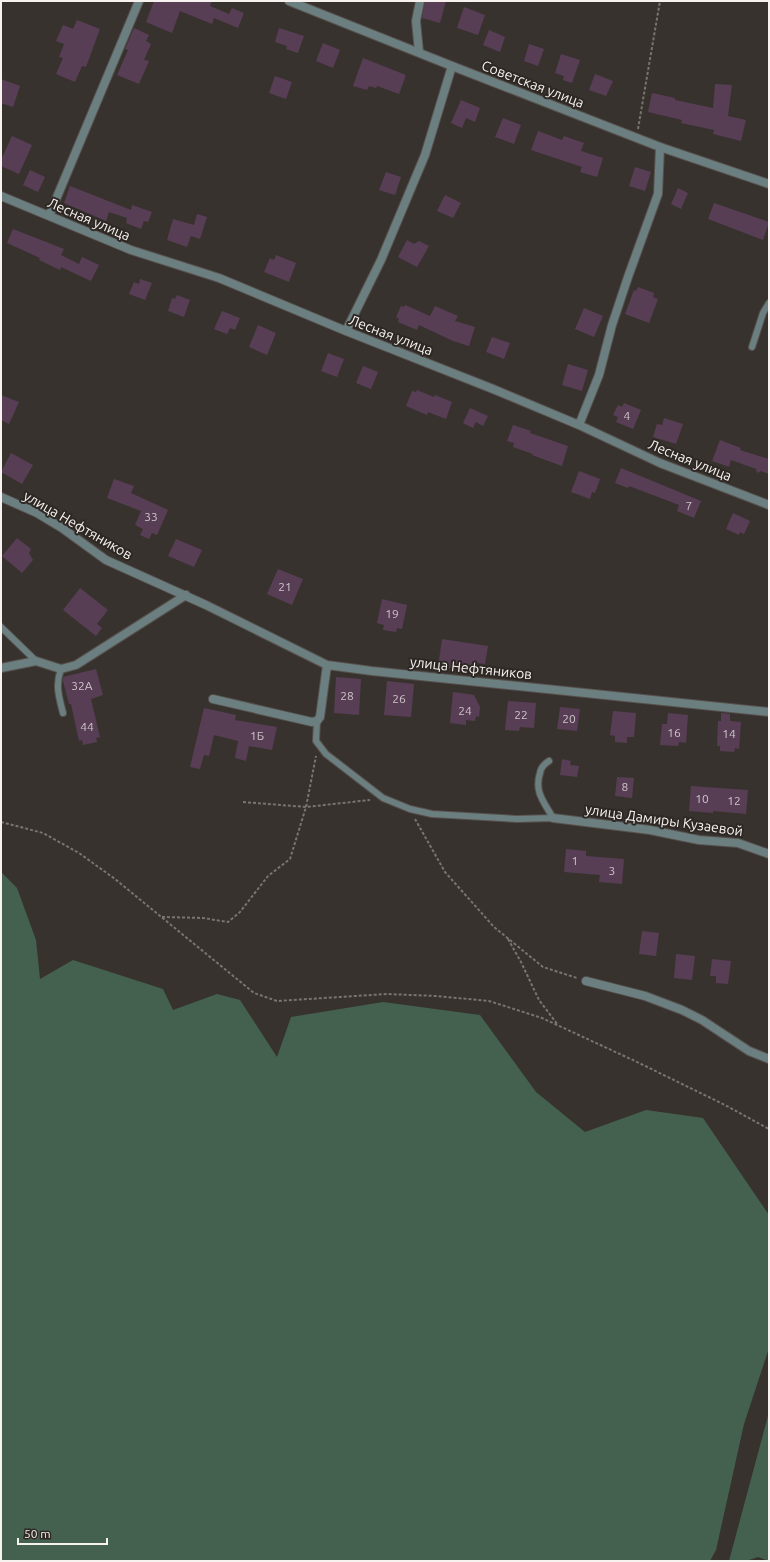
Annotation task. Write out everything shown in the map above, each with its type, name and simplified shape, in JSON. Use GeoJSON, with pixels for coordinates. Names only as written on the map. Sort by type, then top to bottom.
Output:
{"type":"FeatureCollection","features":[{"type":"Feature","properties":{"kind":"street"},"geometry":{"type":"LineString","coordinates":[[48,216],[139,1]]}},
{"type":"Feature","properties":{"kind":"street","name":"Советская улица"},"geometry":{"type":"LineString","coordinates":[[289,1],[636,138],[769,184]]}},
{"type":"Feature","properties":{"kind":"street"},"geometry":{"type":"LineString","coordinates":[[419,52],[416,22],[420,1]]}},
{"type":"Feature","properties":{"kind":"street"},"geometry":{"type":"LineString","coordinates":[[346,332],[381,260],[425,155],[452,66]]}},
{"type":"Feature","properties":{"kind":"street"},"geometry":{"type":"LineString","coordinates":[[579,425],[598,375],[612,325],[658,194],[660,147]]}},
{"type":"Feature","properties":{"kind":"street","name":"Лесная улица"},"geometry":{"type":"LineString","coordinates":[[1,196],[131,250],[219,278],[346,332],[493,389],[579,425],[660,463],[769,505]]}},
{"type":"Feature","properties":{"kind":"street","name":"улица Нефтяников"},"geometry":{"type":"LineString","coordinates":[[1,497],[62,528],[106,560],[186,595],[327,664],[372,671],[769,712]]}},
{"type":"Feature","properties":{"kind":"street"},"geometry":{"type":"LineString","coordinates":[[1,668],[36,661],[61,669],[76,665],[186,595]]}},
{"type":"Feature","properties":{"kind":"street"},"geometry":{"type":"LineString","coordinates":[[213,699],[312,722],[317,721],[320,717],[327,664]]}},
{"type":"Feature","properties":{"kind":"street","name":"улица Дамиры Кузаевой"},"geometry":{"type":"LineString","coordinates":[[554,818],[650,830],[699,840],[738,843],[769,854]]}},
{"type":"Feature","properties":{"kind":"street"},"geometry":{"type":"LineString","coordinates":[[586,981],[646,996],[682,1010],[702,1020],[749,1051],[769,1059]]}},
{"type":"Feature","properties":{"kind":"lane"},"geometry":{"type":"LineString","coordinates":[[752,347],[763,313],[769,303]]}},
{"type":"Feature","properties":{"kind":"lane"},"geometry":{"type":"LineString","coordinates":[[1,627],[36,661]]}},
{"type":"Feature","properties":{"kind":"lane"},"geometry":{"type":"LineString","coordinates":[[61,669],[57,679],[58,696],[63,712]]}},
{"type":"Feature","properties":{"kind":"lane"},"geometry":{"type":"LineString","coordinates":[[317,721],[316,741],[326,754],[383,798],[410,809],[432,814],[517,819],[554,818]]}},
{"type":"Feature","properties":{"kind":"lane"},"geometry":{"type":"LineString","coordinates":[[549,761],[541,768],[537,789],[540,797],[554,818]]}},
{"type":"Feature","properties":{"kind":"path"},"geometry":{"type":"LineString","coordinates":[[636,138],[660,1]]}},
{"type":"Feature","properties":{"kind":"path"},"geometry":{"type":"LineString","coordinates":[[162,918],[203,918],[228,922],[240,912],[268,876],[290,859],[306,807],[316,760],[316,741]]}},
{"type":"Feature","properties":{"kind":"path"},"geometry":{"type":"LineString","coordinates":[[243,802],[306,807],[383,798]]}},
{"type":"Feature","properties":{"kind":"path"},"geometry":{"type":"LineString","coordinates":[[410,809],[445,872],[494,927],[543,967],[586,981]]}},
{"type":"Feature","properties":{"kind":"path"},"geometry":{"type":"LineString","coordinates":[[1,822],[43,833],[78,852],[115,879],[254,993],[277,1001],[387,994],[436,996],[489,1001],[542,1018],[725,1105],[769,1130]]}},
{"type":"Feature","properties":{"kind":"path"},"geometry":{"type":"LineString","coordinates":[[508,938],[539,1000],[559,1026]]}},
{"type":"Feature","properties":{"kind":"green space"},"geometry":{"type":"Polygon","coordinates":[[[1,872],[17,888],[36,940],[40,979],[73,960],[163,989],[173,1010],[217,994],[240,1000],[277,1057],[291,1017],[383,1002],[480,1015],[536,1092],[585,1132],[646,1110],[703,1118],[769,1215],[769,1348],[744,1424],[716,1550],[710,1561],[1,1561],[1,872]]]}},
{"type":"Feature","properties":{"kind":"green space"},"geometry":{"type":"Polygon","coordinates":[[[769,1412],[769,1561],[758,1557],[746,1561],[729,1561],[769,1412]]]}},
{"type":"Feature","properties":{"kind":"building"},"geometry":{"type":"Polygon","coordinates":[[[154,1],[212,1],[210,6],[229,14],[232,8],[244,13],[238,28],[214,18],[212,24],[180,11],[172,33],[146,22],[154,1]]]}},
{"type":"Feature","properties":{"kind":"building"},"geometry":{"type":"Polygon","coordinates":[[[425,1],[446,1],[440,23],[422,18],[425,1]]]}},
{"type":"Feature","properties":{"kind":"building"},"geometry":{"type":"Polygon","coordinates":[[[464,7],[485,15],[478,35],[457,28],[464,7]]]}},
{"type":"Feature","properties":{"kind":"building"},"geometry":{"type":"Polygon","coordinates":[[[77,20],[100,29],[86,67],[82,66],[75,82],[56,74],[63,58],[59,57],[64,44],[56,41],[63,25],[73,29],[77,20]]]}},
{"type":"Feature","properties":{"kind":"building"},"geometry":{"type":"Polygon","coordinates":[[[134,28],[149,35],[146,41],[151,44],[144,60],[149,61],[139,84],[117,75],[128,50],[125,49],[134,28]]]}},
{"type":"Feature","properties":{"kind":"building"},"geometry":{"type":"Polygon","coordinates":[[[279,28],[304,36],[298,53],[286,49],[287,46],[275,42],[279,28]]]}},
{"type":"Feature","properties":{"kind":"building"},"geometry":{"type":"Polygon","coordinates":[[[489,30],[505,37],[500,52],[483,45],[489,30]]]}},
{"type":"Feature","properties":{"kind":"building"},"geometry":{"type":"Polygon","coordinates":[[[323,43],[340,50],[333,68],[316,61],[323,43]]]}},
{"type":"Feature","properties":{"kind":"building"},"geometry":{"type":"Polygon","coordinates":[[[529,44],[544,49],[538,66],[524,61],[529,44]]]}},
{"type":"Feature","properties":{"kind":"building"},"geometry":{"type":"Polygon","coordinates":[[[561,54],[580,60],[572,83],[563,80],[564,76],[555,73],[561,54]]]}},
{"type":"Feature","properties":{"kind":"building"},"geometry":{"type":"Polygon","coordinates":[[[363,58],[406,75],[399,94],[377,86],[376,88],[369,86],[367,90],[353,86],[363,58]]]}},
{"type":"Feature","properties":{"kind":"building"},"geometry":{"type":"Polygon","coordinates":[[[595,74],[613,81],[606,96],[589,90],[595,74]]]}},
{"type":"Feature","properties":{"kind":"building"},"geometry":{"type":"Polygon","coordinates":[[[275,76],[292,82],[286,99],[269,93],[275,76]]]}},
{"type":"Feature","properties":{"kind":"building"},"geometry":{"type":"Polygon","coordinates":[[[1,79],[20,86],[13,107],[1,103],[1,79]]]}},
{"type":"Feature","properties":{"kind":"building"},"geometry":{"type":"Polygon","coordinates":[[[715,84],[732,85],[728,116],[746,120],[741,141],[713,134],[714,130],[681,123],[682,120],[648,112],[652,93],[675,98],[675,100],[713,108],[715,84]]]}},
{"type":"Feature","properties":{"kind":"building"},"geometry":{"type":"Polygon","coordinates":[[[461,100],[480,108],[475,122],[466,118],[462,128],[451,123],[461,100]]]}},
{"type":"Feature","properties":{"kind":"building"},"geometry":{"type":"Polygon","coordinates":[[[503,118],[521,125],[514,144],[495,137],[503,118]]]}},
{"type":"Feature","properties":{"kind":"building"},"geometry":{"type":"Polygon","coordinates":[[[538,131],[562,140],[564,136],[584,143],[581,151],[603,158],[597,177],[580,172],[582,167],[531,150],[538,131]]]}},
{"type":"Feature","properties":{"kind":"building"},"geometry":{"type":"Polygon","coordinates":[[[12,136],[32,145],[19,174],[1,166],[1,160],[12,136]]]}},
{"type":"Feature","properties":{"kind":"building"},"geometry":{"type":"Polygon","coordinates":[[[635,167],[651,172],[645,191],[629,186],[635,167]]]}},
{"type":"Feature","properties":{"kind":"building"},"geometry":{"type":"Polygon","coordinates":[[[30,170],[45,177],[38,192],[23,185],[30,170]]]}},
{"type":"Feature","properties":{"kind":"building"},"geometry":{"type":"Polygon","coordinates":[[[386,172],[401,177],[395,195],[379,190],[386,172]]]}},
{"type":"Feature","properties":{"kind":"building"},"geometry":{"type":"Polygon","coordinates":[[[70,186],[131,210],[132,205],[152,212],[148,222],[144,221],[141,229],[126,223],[127,218],[109,212],[106,221],[64,203],[70,186]]]}},
{"type":"Feature","properties":{"kind":"building"},"geometry":{"type":"Polygon","coordinates":[[[678,188],[688,193],[681,209],[671,204],[678,188]]]}},
{"type":"Feature","properties":{"kind":"building"},"geometry":{"type":"Polygon","coordinates":[[[445,195],[461,203],[453,218],[437,211],[445,195]]]}},
{"type":"Feature","properties":{"kind":"building"},"geometry":{"type":"Polygon","coordinates":[[[714,203],[769,222],[763,240],[708,219],[714,203]]]}},
{"type":"Feature","properties":{"kind":"building"},"geometry":{"type":"Polygon","coordinates":[[[197,214],[207,217],[200,239],[191,236],[187,247],[167,240],[173,219],[194,225],[197,214]]]}},
{"type":"Feature","properties":{"kind":"building"},"geometry":{"type":"Polygon","coordinates":[[[13,229],[64,249],[61,255],[79,264],[82,257],[99,265],[91,281],[61,267],[60,270],[39,260],[40,258],[7,243],[13,229]]]}},
{"type":"Feature","properties":{"kind":"building"},"geometry":{"type":"Polygon","coordinates":[[[407,240],[414,244],[419,241],[429,246],[417,267],[398,257],[407,240]]]}},
{"type":"Feature","properties":{"kind":"building"},"geometry":{"type":"Polygon","coordinates":[[[276,255],[296,263],[289,282],[264,272],[270,258],[274,260],[276,255]]]}},
{"type":"Feature","properties":{"kind":"building"},"geometry":{"type":"Polygon","coordinates":[[[140,279],[152,283],[145,300],[129,294],[134,282],[139,284],[140,279]]]}},
{"type":"Feature","properties":{"kind":"building"},"geometry":{"type":"Polygon","coordinates":[[[638,287],[654,293],[653,297],[658,299],[649,323],[625,314],[634,290],[636,291],[638,287]]]}},
{"type":"Feature","properties":{"kind":"building"},"geometry":{"type":"Polygon","coordinates":[[[177,295],[190,300],[184,317],[168,311],[172,298],[175,299],[177,295]]]}},
{"type":"Feature","properties":{"kind":"building"},"geometry":{"type":"Polygon","coordinates":[[[405,305],[430,316],[435,306],[458,316],[455,321],[475,327],[469,346],[453,341],[419,325],[417,330],[398,322],[399,319],[396,317],[401,306],[404,307],[405,305]]]}},
{"type":"Feature","properties":{"kind":"building"},"geometry":{"type":"Polygon","coordinates":[[[584,308],[603,316],[594,337],[575,329],[584,308]]]}},
{"type":"Feature","properties":{"kind":"building"},"geometry":{"type":"Polygon","coordinates":[[[222,311],[240,318],[235,330],[230,328],[227,334],[214,329],[222,311]]]}},
{"type":"Feature","properties":{"kind":"building"},"geometry":{"type":"Polygon","coordinates":[[[258,325],[276,333],[267,355],[249,347],[258,325]]]}},
{"type":"Feature","properties":{"kind":"building"},"geometry":{"type":"Polygon","coordinates":[[[492,337],[510,343],[504,359],[486,352],[492,337]]]}},
{"type":"Feature","properties":{"kind":"building"},"geometry":{"type":"Polygon","coordinates":[[[328,353],[344,359],[337,377],[321,371],[328,353]]]}},
{"type":"Feature","properties":{"kind":"building"},"geometry":{"type":"Polygon","coordinates":[[[568,364],[588,370],[582,391],[562,385],[568,364]]]}},
{"type":"Feature","properties":{"kind":"building"},"geometry":{"type":"Polygon","coordinates":[[[363,366],[378,372],[371,389],[356,383],[363,366]]]}},
{"type":"Feature","properties":{"kind":"building"},"geometry":{"type":"Polygon","coordinates":[[[417,390],[452,402],[446,419],[428,412],[427,415],[406,406],[412,391],[416,392],[417,390]]]}},
{"type":"Feature","properties":{"kind":"building"},"geometry":{"type":"Polygon","coordinates":[[[1,395],[19,402],[9,424],[1,420],[1,395]]]}},
{"type":"Feature","properties":{"kind":"building"},"geometry":{"type":"Polygon","coordinates":[[[624,403],[641,410],[633,429],[616,422],[618,417],[613,415],[618,405],[622,407],[624,403]]]}},
{"type":"Feature","properties":{"kind":"building"},"geometry":{"type":"Polygon","coordinates":[[[470,408],[488,416],[483,426],[476,422],[473,428],[463,423],[470,408]]]}},
{"type":"Feature","properties":{"kind":"building"},"geometry":{"type":"Polygon","coordinates":[[[664,418],[683,424],[676,444],[653,437],[657,424],[662,425],[664,418]]]}},
{"type":"Feature","properties":{"kind":"building"},"geometry":{"type":"Polygon","coordinates":[[[513,425],[531,431],[530,433],[568,446],[562,466],[513,447],[514,443],[507,441],[513,425]]]}},
{"type":"Feature","properties":{"kind":"building"},"geometry":{"type":"Polygon","coordinates":[[[720,440],[741,448],[740,450],[769,459],[769,474],[761,471],[757,473],[756,469],[731,460],[729,467],[712,461],[720,440]]]}},
{"type":"Feature","properties":{"kind":"building"},"geometry":{"type":"Polygon","coordinates":[[[11,453],[33,465],[22,484],[1,472],[11,453]]]}},
{"type":"Feature","properties":{"kind":"building"},"geometry":{"type":"Polygon","coordinates":[[[621,468],[701,501],[694,518],[677,511],[679,505],[629,486],[628,488],[615,483],[621,468]]]}},
{"type":"Feature","properties":{"kind":"building"},"geometry":{"type":"Polygon","coordinates":[[[579,471],[600,479],[595,493],[592,492],[590,499],[571,492],[579,471]]]}},
{"type":"Feature","properties":{"kind":"building"},"geometry":{"type":"Polygon","coordinates":[[[114,479],[134,486],[131,493],[168,510],[157,535],[152,533],[149,539],[140,535],[143,529],[135,525],[141,511],[107,498],[114,479]]]}},
{"type":"Feature","properties":{"kind":"building"},"geometry":{"type":"Polygon","coordinates":[[[733,513],[750,521],[744,534],[740,532],[739,535],[726,529],[733,513]]]}},
{"type":"Feature","properties":{"kind":"building"},"geometry":{"type":"Polygon","coordinates":[[[17,538],[31,549],[29,553],[33,560],[22,573],[2,556],[17,538]]]}},
{"type":"Feature","properties":{"kind":"building"},"geometry":{"type":"Polygon","coordinates":[[[176,539],[202,550],[194,567],[168,556],[176,539]]]}},
{"type":"Feature","properties":{"kind":"building"},"geometry":{"type":"Polygon","coordinates":[[[278,569],[303,579],[292,605],[267,594],[278,569]]]}},
{"type":"Feature","properties":{"kind":"building"},"geometry":{"type":"Polygon","coordinates":[[[80,588],[108,610],[97,624],[102,628],[96,636],[63,610],[80,588]]]}},
{"type":"Feature","properties":{"kind":"building"},"geometry":{"type":"Polygon","coordinates":[[[382,599],[407,605],[402,629],[397,628],[396,632],[383,630],[384,625],[377,623],[382,599]]]}},
{"type":"Feature","properties":{"kind":"building"},"geometry":{"type":"Polygon","coordinates":[[[442,639],[488,646],[485,664],[477,663],[476,670],[453,666],[453,669],[438,667],[442,639]]]}},
{"type":"Feature","properties":{"kind":"building"},"geometry":{"type":"Polygon","coordinates":[[[96,669],[103,695],[91,699],[100,737],[96,738],[97,742],[83,745],[82,740],[79,741],[71,704],[69,704],[63,677],[96,669]]]}},
{"type":"Feature","properties":{"kind":"building"},"geometry":{"type":"Polygon","coordinates":[[[336,677],[361,679],[359,715],[334,713],[336,677]]]}},
{"type":"Feature","properties":{"kind":"building"},"geometry":{"type":"Polygon","coordinates":[[[387,681],[414,684],[411,717],[384,715],[387,681]]]}},
{"type":"Feature","properties":{"kind":"building"},"geometry":{"type":"Polygon","coordinates":[[[453,692],[474,695],[480,707],[479,717],[476,716],[475,721],[466,720],[466,725],[450,723],[453,692]]]}},
{"type":"Feature","properties":{"kind":"building"},"geometry":{"type":"Polygon","coordinates":[[[508,701],[536,703],[534,728],[520,727],[519,731],[505,730],[508,701]]]}},
{"type":"Feature","properties":{"kind":"building"},"geometry":{"type":"Polygon","coordinates":[[[560,707],[580,709],[577,731],[557,729],[560,707]]]}},
{"type":"Feature","properties":{"kind":"building"},"geometry":{"type":"Polygon","coordinates":[[[204,708],[236,715],[235,720],[277,727],[272,750],[249,746],[246,761],[235,758],[238,741],[214,735],[209,756],[204,755],[200,769],[190,767],[204,708]]]}},
{"type":"Feature","properties":{"kind":"building"},"geometry":{"type":"Polygon","coordinates":[[[613,711],[636,713],[634,737],[627,737],[627,743],[615,742],[615,736],[610,735],[613,711]]]}},
{"type":"Feature","properties":{"kind":"building"},"geometry":{"type":"Polygon","coordinates":[[[668,713],[688,715],[686,743],[679,742],[678,746],[660,745],[662,724],[667,724],[668,713]]]}},
{"type":"Feature","properties":{"kind":"building"},"geometry":{"type":"Polygon","coordinates":[[[721,713],[730,714],[730,721],[741,722],[739,749],[735,748],[734,752],[720,751],[720,746],[717,746],[718,721],[721,721],[721,713]]]}},
{"type":"Feature","properties":{"kind":"building"},"geometry":{"type":"Polygon","coordinates":[[[562,759],[571,761],[570,765],[579,766],[577,777],[560,775],[562,759]]]}},
{"type":"Feature","properties":{"kind":"building"},"geometry":{"type":"Polygon","coordinates":[[[617,777],[634,778],[632,798],[615,796],[617,777]]]}},
{"type":"Feature","properties":{"kind":"building"},"geometry":{"type":"Polygon","coordinates":[[[691,786],[748,790],[746,814],[713,811],[713,813],[689,811],[691,786]]]}},
{"type":"Feature","properties":{"kind":"building"},"geometry":{"type":"Polygon","coordinates":[[[566,849],[586,851],[586,856],[624,859],[622,884],[599,882],[600,875],[564,872],[566,849]]]}},
{"type":"Feature","properties":{"kind":"building"},"geometry":{"type":"Polygon","coordinates":[[[642,931],[659,933],[656,956],[639,954],[642,931]]]}},
{"type":"Feature","properties":{"kind":"building"},"geometry":{"type":"Polygon","coordinates":[[[676,954],[695,956],[692,980],[674,978],[676,954]]]}},
{"type":"Feature","properties":{"kind":"building"},"geometry":{"type":"Polygon","coordinates":[[[712,959],[731,961],[728,984],[716,983],[716,976],[710,976],[712,959]]]}}]}
